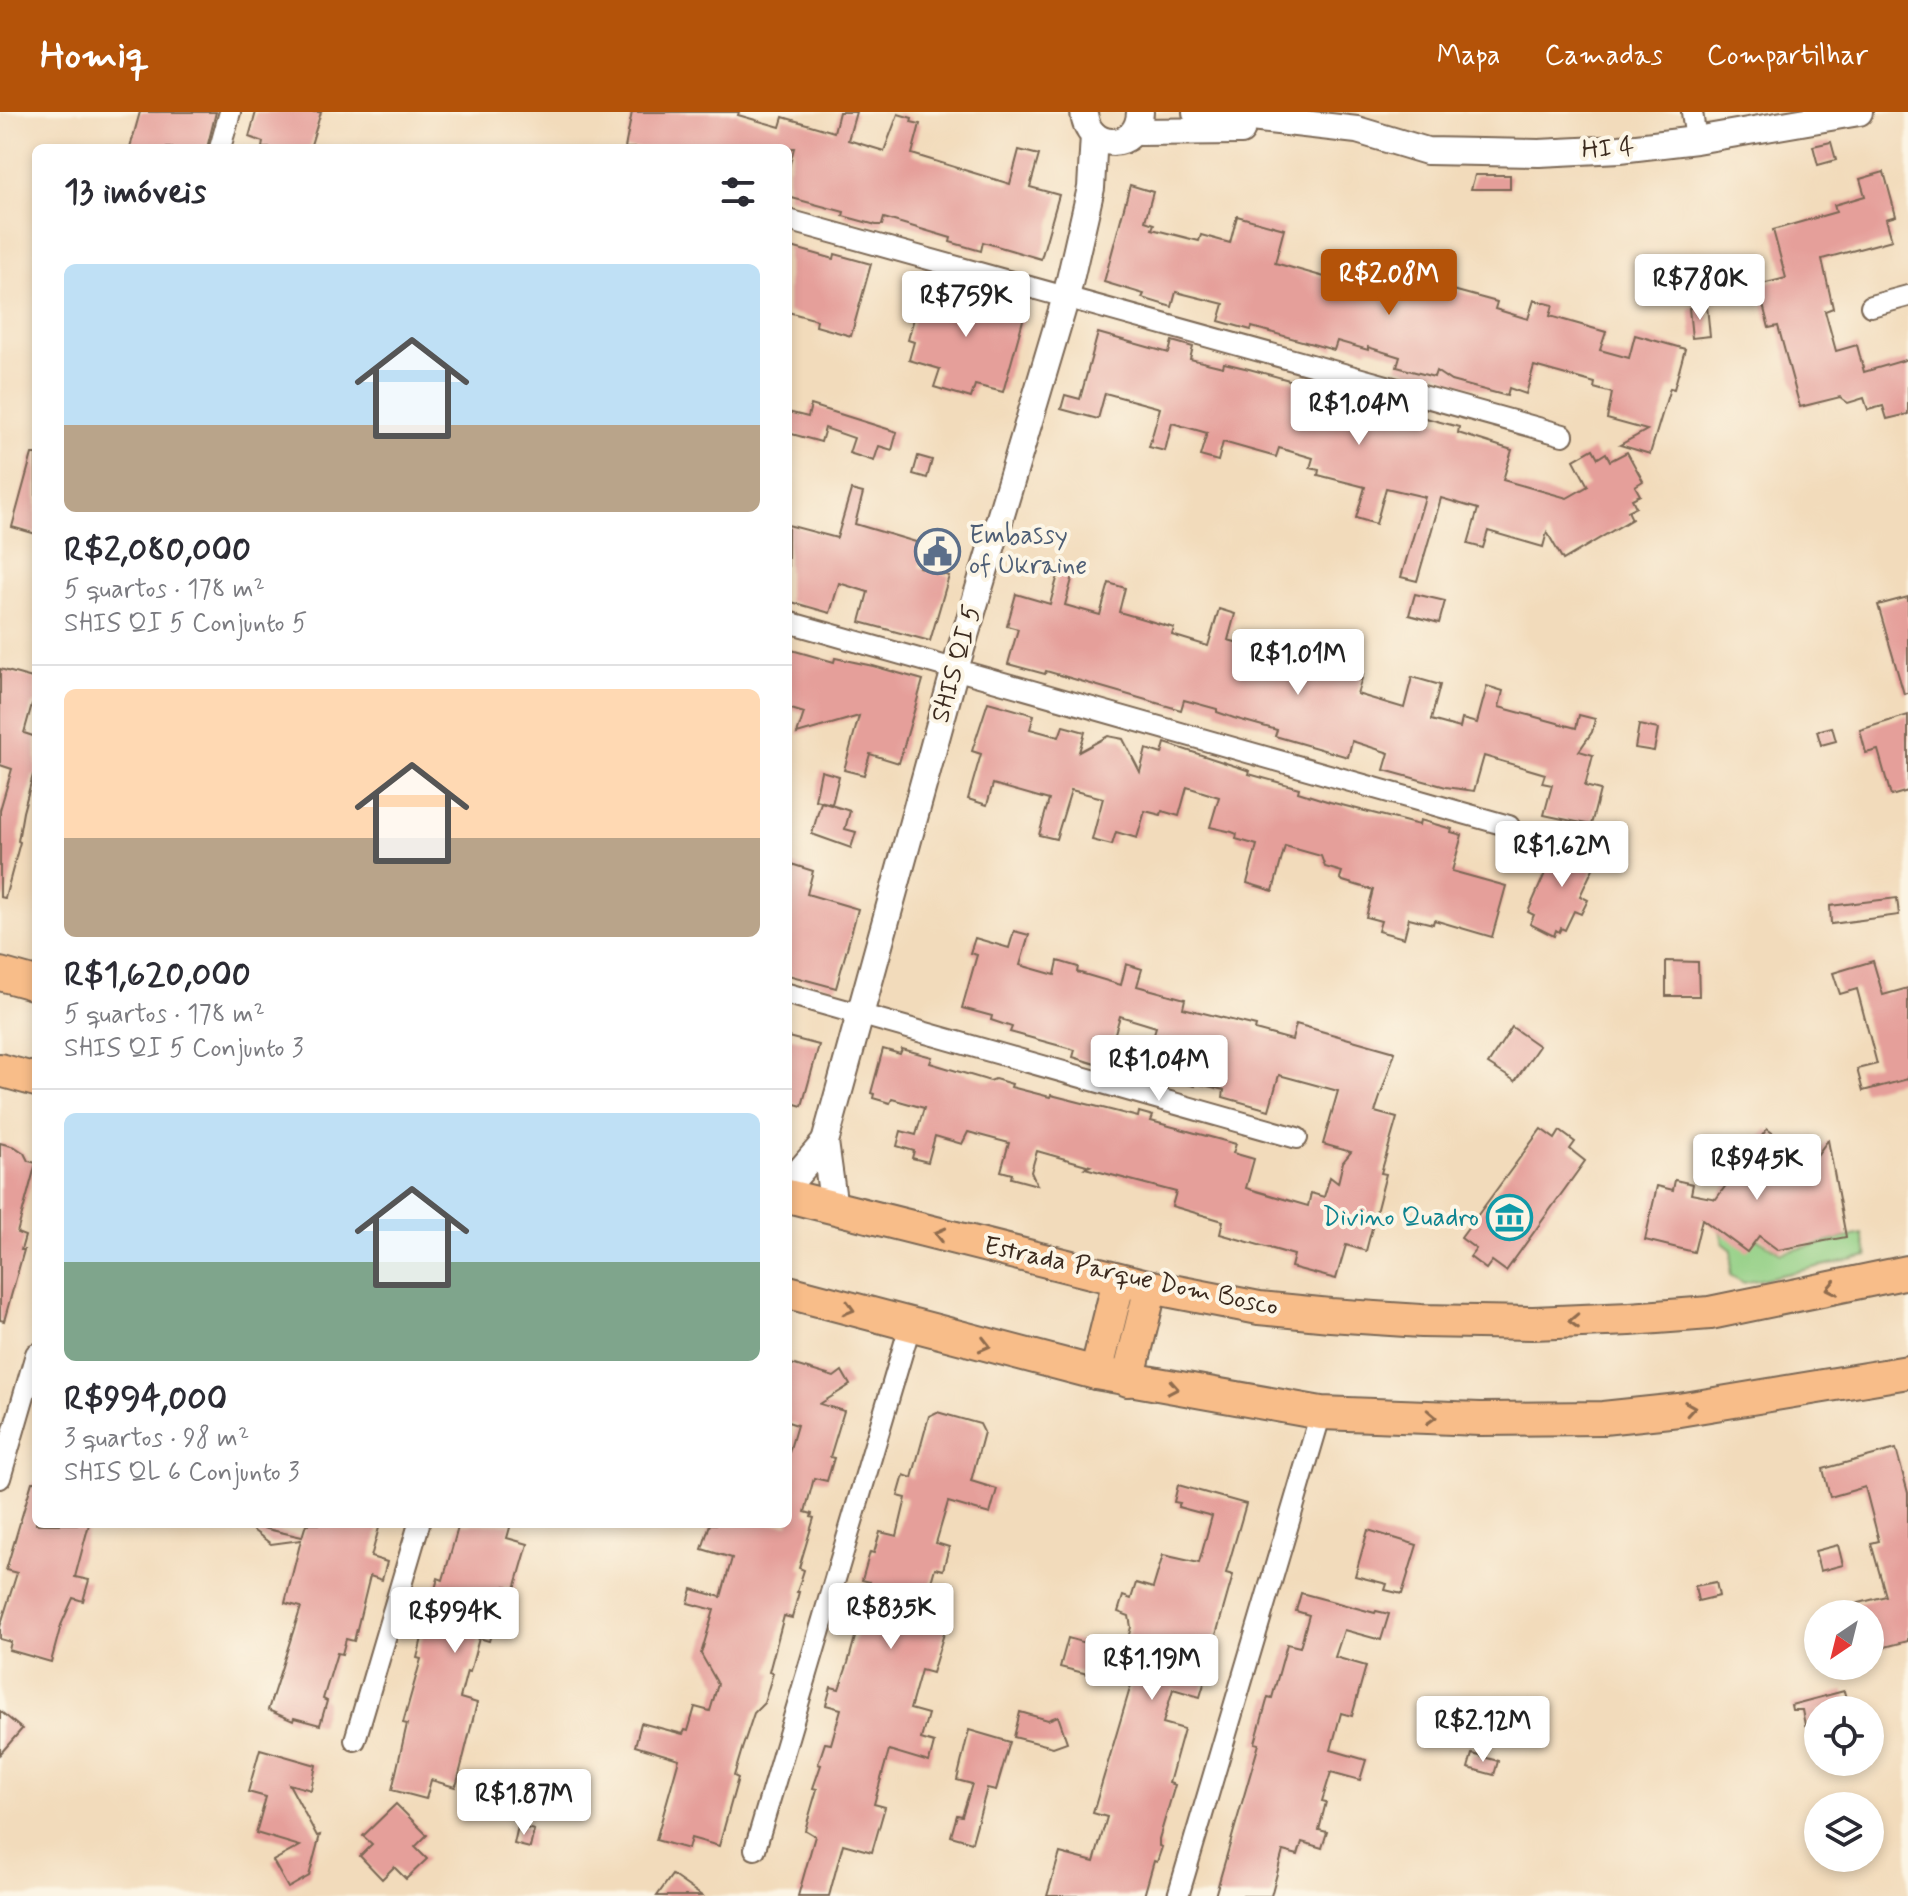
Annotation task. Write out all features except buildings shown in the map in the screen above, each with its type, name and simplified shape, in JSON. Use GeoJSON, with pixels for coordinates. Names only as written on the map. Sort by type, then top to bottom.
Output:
{"type":"FeatureCollection","features":[{"type":"Feature","properties":{"kind":"main road"},"geometry":{"type":"LineString","coordinates":[[0,974],[32,983]]}},
{"type":"Feature","properties":{"kind":"main road"},"geometry":{"type":"LineString","coordinates":[[0,1070],[32,1079]]}},
{"type":"Feature","properties":{"kind":"main road","name":"Estrada Parque Dom Bosco"},"geometry":{"type":"LineString","coordinates":[[792,1197],[1151,1287],[1290,1312],[1421,1321],[1533,1323],[1710,1313],[1908,1272]]}},
{"type":"Feature","properties":{"kind":"main road"},"geometry":{"type":"LineString","coordinates":[[1096,1373],[1119,1280]]}},
{"type":"Feature","properties":{"kind":"main road"},"geometry":{"type":"LineString","coordinates":[[1128,1380],[1151,1287]]}},
{"type":"Feature","properties":{"kind":"main road"},"geometry":{"type":"LineString","coordinates":[[792,1293],[1096,1373],[1321,1413],[1480,1419],[1603,1418],[1679,1410],[1908,1372]]}},
{"type":"Feature","properties":{"kind":"street"},"geometry":{"type":"LineString","coordinates":[[221,144],[230,112]]}},
{"type":"Feature","properties":{"kind":"street","name":"HI 4"},"geometry":{"type":"LineString","coordinates":[[1196,112],[1357,130],[1427,151],[1539,153],[1620,149],[1696,140],[1859,112]]}},
{"type":"Feature","properties":{"kind":"street"},"geometry":{"type":"LineString","coordinates":[[1692,112],[1696,140]]}},
{"type":"Feature","properties":{"kind":"street","name":"HI 4"},"geometry":{"type":"LineString","coordinates":[[1104,123],[1357,130]]}},
{"type":"Feature","properties":{"kind":"street","name":"SHIS QI 5"},"geometry":{"type":"LineString","coordinates":[[834,1208],[825,1142],[955,669],[1066,297],[1104,123]]}},
{"type":"Feature","properties":{"kind":"street"},"geometry":{"type":"LineString","coordinates":[[792,221],[1563,435]]}},
{"type":"Feature","properties":{"kind":"street"},"geometry":{"type":"LineString","coordinates":[[1871,306],[1908,296]]}},
{"type":"Feature","properties":{"kind":"street"},"geometry":{"type":"LineString","coordinates":[[792,623],[1509,826]]}},
{"type":"Feature","properties":{"kind":"street"},"geometry":{"type":"LineString","coordinates":[[792,995],[1297,1138]]}},
{"type":"Feature","properties":{"kind":"street","name":"SHIS QI 5"},"geometry":{"type":"LineString","coordinates":[[792,1180],[825,1142]]}},
{"type":"Feature","properties":{"kind":"street"},"geometry":{"type":"LineString","coordinates":[[755,1849],[910,1326]]}},
{"type":"Feature","properties":{"kind":"street"},"geometry":{"type":"LineString","coordinates":[[0,1478],[32,1368]]}},
{"type":"Feature","properties":{"kind":"street"},"geometry":{"type":"LineString","coordinates":[[1178,1896],[1321,1413]]}},
{"type":"Feature","properties":{"kind":"street"},"geometry":{"type":"LineString","coordinates":[[355,1740],[418,1528]]}},
{"type":"Feature","properties":{"kind":"green space"},"geometry":{"type":"Polygon","coordinates":[[[1716,1213],[1781,1253],[1862,1234],[1868,1256],[1744,1283],[1730,1275],[1732,1250],[1723,1243],[1716,1213]]]}},
{"type":"Feature","properties":{"kind":"place","name":"Embassy of Ukraine"},"geometry":{"type":"Point","coordinates":[938,551]}},
{"type":"Feature","properties":{"kind":"place","name":"Divino Quadro"},"geometry":{"type":"Point","coordinates":[1510,1218]}}]}
